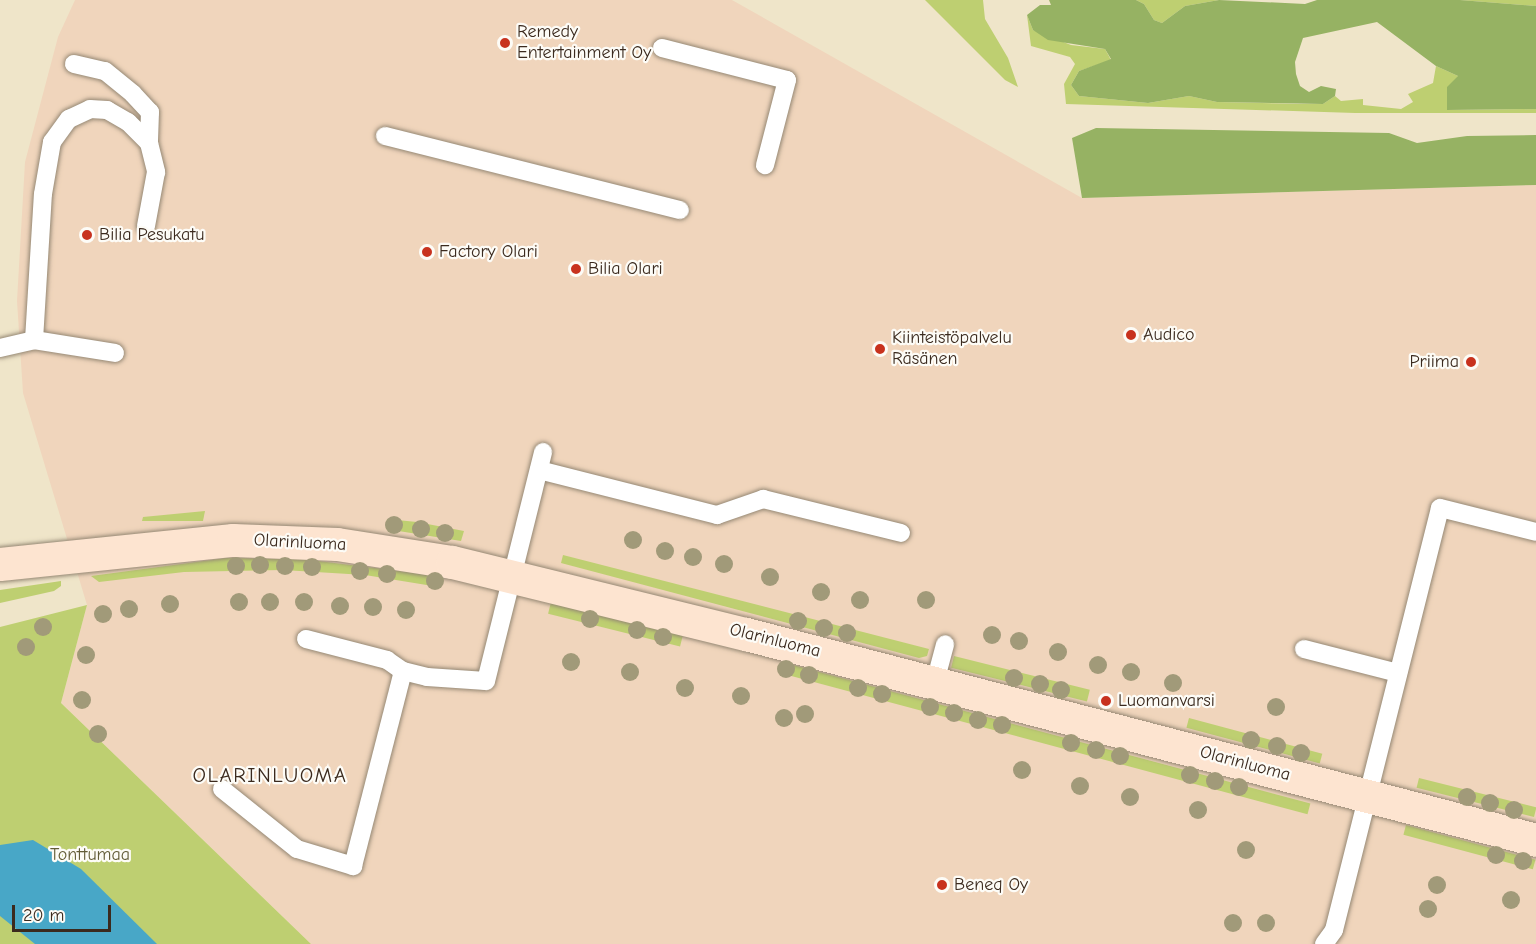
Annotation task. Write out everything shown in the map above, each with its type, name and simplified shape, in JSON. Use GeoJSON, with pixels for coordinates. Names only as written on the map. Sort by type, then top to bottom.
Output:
{"type":"FeatureCollection","features":[{"type":"Feature","properties":{"kind":"main road","name":"Olarinluoma"},"geometry":{"type":"LineString","coordinates":[[0,564],[233,540],[337,544],[452,562],[935,682],[1536,840]]}},
{"type":"Feature","properties":{"kind":"lane"},"geometry":{"type":"LineString","coordinates":[[662,48],[787,80],[765,165]]}},
{"type":"Feature","properties":{"kind":"lane"},"geometry":{"type":"LineString","coordinates":[[74,64],[105,71],[133,94],[150,112],[149,143],[156,172],[146,226]]}},
{"type":"Feature","properties":{"kind":"lane"},"geometry":{"type":"LineString","coordinates":[[34,340],[43,194],[52,142],[69,119],[90,109],[114,114],[149,143]]}},
{"type":"Feature","properties":{"kind":"lane"},"geometry":{"type":"LineString","coordinates":[[385,136],[680,210]]}},
{"type":"Feature","properties":{"kind":"lane"},"geometry":{"type":"LineString","coordinates":[[0,348],[34,340],[115,353]]}},
{"type":"Feature","properties":{"kind":"lane"},"geometry":{"type":"LineString","coordinates":[[306,639],[387,660],[403,671],[427,677],[486,681],[541,461],[717,515],[763,499],[901,533]]}},
{"type":"Feature","properties":{"kind":"lane"},"geometry":{"type":"LineString","coordinates":[[1324,944],[1334,930],[1440,508],[1536,532]]}},
{"type":"Feature","properties":{"kind":"lane"},"geometry":{"type":"LineString","coordinates":[[935,682],[945,644]]}},
{"type":"Feature","properties":{"kind":"lane"},"geometry":{"type":"LineString","coordinates":[[1304,649],[1398,673]]}},
{"type":"Feature","properties":{"kind":"lane"},"geometry":{"type":"LineString","coordinates":[[222,789],[297,849],[353,866],[403,671]]}},
{"type":"Feature","properties":{"kind":"shaded area"},"geometry":{"type":"Polygon","coordinates":[[[75,0],[732,0],[1082,198],[1536,185],[1536,944],[311,944],[61,703],[87,605],[23,393],[17,301],[25,162],[58,37],[75,0]]]}},
{"type":"Feature","properties":{"kind":"green space"},"geometry":{"type":"Polygon","coordinates":[[[925,0],[983,0],[985,19],[1008,58],[1018,87],[1005,80],[925,0]]]}},
{"type":"Feature","properties":{"kind":"green space"},"geometry":{"type":"Polygon","coordinates":[[[1049,0],[1136,0],[1144,4],[1154,20],[1162,23],[1185,6],[1219,0],[1305,4],[1317,0],[1460,0],[1536,6],[1536,109],[1447,110],[1447,87],[1458,76],[1436,66],[1377,22],[1303,38],[1295,62],[1296,74],[1300,86],[1309,92],[1321,86],[1336,89],[1335,96],[1323,104],[1217,102],[1189,96],[1148,103],[1079,96],[1071,85],[1079,71],[1111,59],[1105,49],[1048,40],[1033,30],[1027,15],[1040,5],[1051,5],[1049,0]]]}},
{"type":"Feature","properties":{"kind":"green space"},"geometry":{"type":"Polygon","coordinates":[[[1136,0],[1219,0],[1185,6],[1162,23],[1154,20],[1144,4],[1136,0]]]}},
{"type":"Feature","properties":{"kind":"green space"},"geometry":{"type":"Polygon","coordinates":[[[1460,0],[1536,0],[1536,6],[1460,0]]]}},
{"type":"Feature","properties":{"kind":"green space"},"geometry":{"type":"Polygon","coordinates":[[[1027,15],[1033,30],[1071,45],[1105,49],[1111,60],[1079,71],[1071,85],[1079,96],[1148,103],[1189,96],[1217,102],[1323,104],[1335,96],[1341,101],[1363,99],[1363,105],[1401,109],[1413,102],[1408,94],[1433,83],[1436,66],[1458,76],[1447,110],[1536,109],[1536,113],[1355,113],[1066,104],[1064,84],[1075,64],[1070,57],[1031,46],[1027,15]]]}},
{"type":"Feature","properties":{"kind":"green space"},"geometry":{"type":"Polygon","coordinates":[[[1096,128],[1389,133],[1417,143],[1467,136],[1536,135],[1536,185],[1082,198],[1072,138],[1096,128]]]}},
{"type":"Feature","properties":{"kind":"green space"},"geometry":{"type":"Polygon","coordinates":[[[205,511],[203,521],[142,521],[143,517],[205,511]]]}},
{"type":"Feature","properties":{"kind":"green space"},"geometry":{"type":"Polygon","coordinates":[[[387,519],[464,531],[461,541],[386,529],[387,519]]]}},
{"type":"Feature","properties":{"kind":"green space"},"geometry":{"type":"Polygon","coordinates":[[[563,555],[929,649],[927,656],[919,658],[561,563],[563,555]]]}},
{"type":"Feature","properties":{"kind":"green space"},"geometry":{"type":"Polygon","coordinates":[[[226,558],[302,559],[440,576],[439,587],[365,575],[283,570],[184,572],[99,582],[91,576],[226,558]]]}},
{"type":"Feature","properties":{"kind":"green space"},"geometry":{"type":"Polygon","coordinates":[[[61,581],[61,586],[54,591],[0,603],[0,590],[61,581]]]}},
{"type":"Feature","properties":{"kind":"green space"},"geometry":{"type":"Polygon","coordinates":[[[551,602],[683,635],[680,647],[548,614],[551,602]]]}},
{"type":"Feature","properties":{"kind":"green space","name":"Tonttumaa"},"geometry":{"type":"Polygon","coordinates":[[[87,605],[61,703],[311,944],[0,944],[0,627],[87,605]]]}},
{"type":"Feature","properties":{"kind":"green space"},"geometry":{"type":"Polygon","coordinates":[[[954,656],[1090,690],[1087,702],[951,668],[954,656]]]}},
{"type":"Feature","properties":{"kind":"green space"},"geometry":{"type":"Polygon","coordinates":[[[782,662],[1310,804],[1308,814],[779,673],[782,662]]]}},
{"type":"Feature","properties":{"kind":"green space"},"geometry":{"type":"Polygon","coordinates":[[[1189,718],[1322,754],[1320,763],[1186,728],[1189,718]]]}},
{"type":"Feature","properties":{"kind":"green space"},"geometry":{"type":"Polygon","coordinates":[[[1419,778],[1536,807],[1534,817],[1417,788],[1419,778]]]}},
{"type":"Feature","properties":{"kind":"green space"},"geometry":{"type":"Polygon","coordinates":[[[1406,825],[1535,860],[1533,869],[1403,835],[1406,825]]]}},
{"type":"Feature","properties":{"kind":"water"},"geometry":{"type":"Polygon","coordinates":[[[33,840],[81,869],[157,944],[35,944],[0,916],[0,845],[33,840]]]}},
{"type":"Feature","properties":{"kind":"place","name":"Remedy Entertainment Oy"},"geometry":{"type":"Point","coordinates":[505,43]}},
{"type":"Feature","properties":{"kind":"place","name":"Bilia Pesukatu"},"geometry":{"type":"Point","coordinates":[87,235]}},
{"type":"Feature","properties":{"kind":"place","name":"Factory Olari"},"geometry":{"type":"Point","coordinates":[427,252]}},
{"type":"Feature","properties":{"kind":"place","name":"Bilia Olari"},"geometry":{"type":"Point","coordinates":[576,269]}},
{"type":"Feature","properties":{"kind":"place","name":"Audico"},"geometry":{"type":"Point","coordinates":[1131,335]}},
{"type":"Feature","properties":{"kind":"place","name":"Kiinteistöpalvelu Räsänen"},"geometry":{"type":"Point","coordinates":[880,349]}},
{"type":"Feature","properties":{"kind":"place","name":"Priima"},"geometry":{"type":"Point","coordinates":[1471,362]}},
{"type":"Feature","properties":{"kind":"place","name":"Luomanvarsi"},"geometry":{"type":"Point","coordinates":[1106,701]}},
{"type":"Feature","properties":{"kind":"place","name":"Beneq Oy"},"geometry":{"type":"Point","coordinates":[942,885]}},
{"type":"Feature","properties":{"kind":"district","name":"OLARINLUOMA"},"geometry":{"type":"Point","coordinates":[270,775]}}]}
